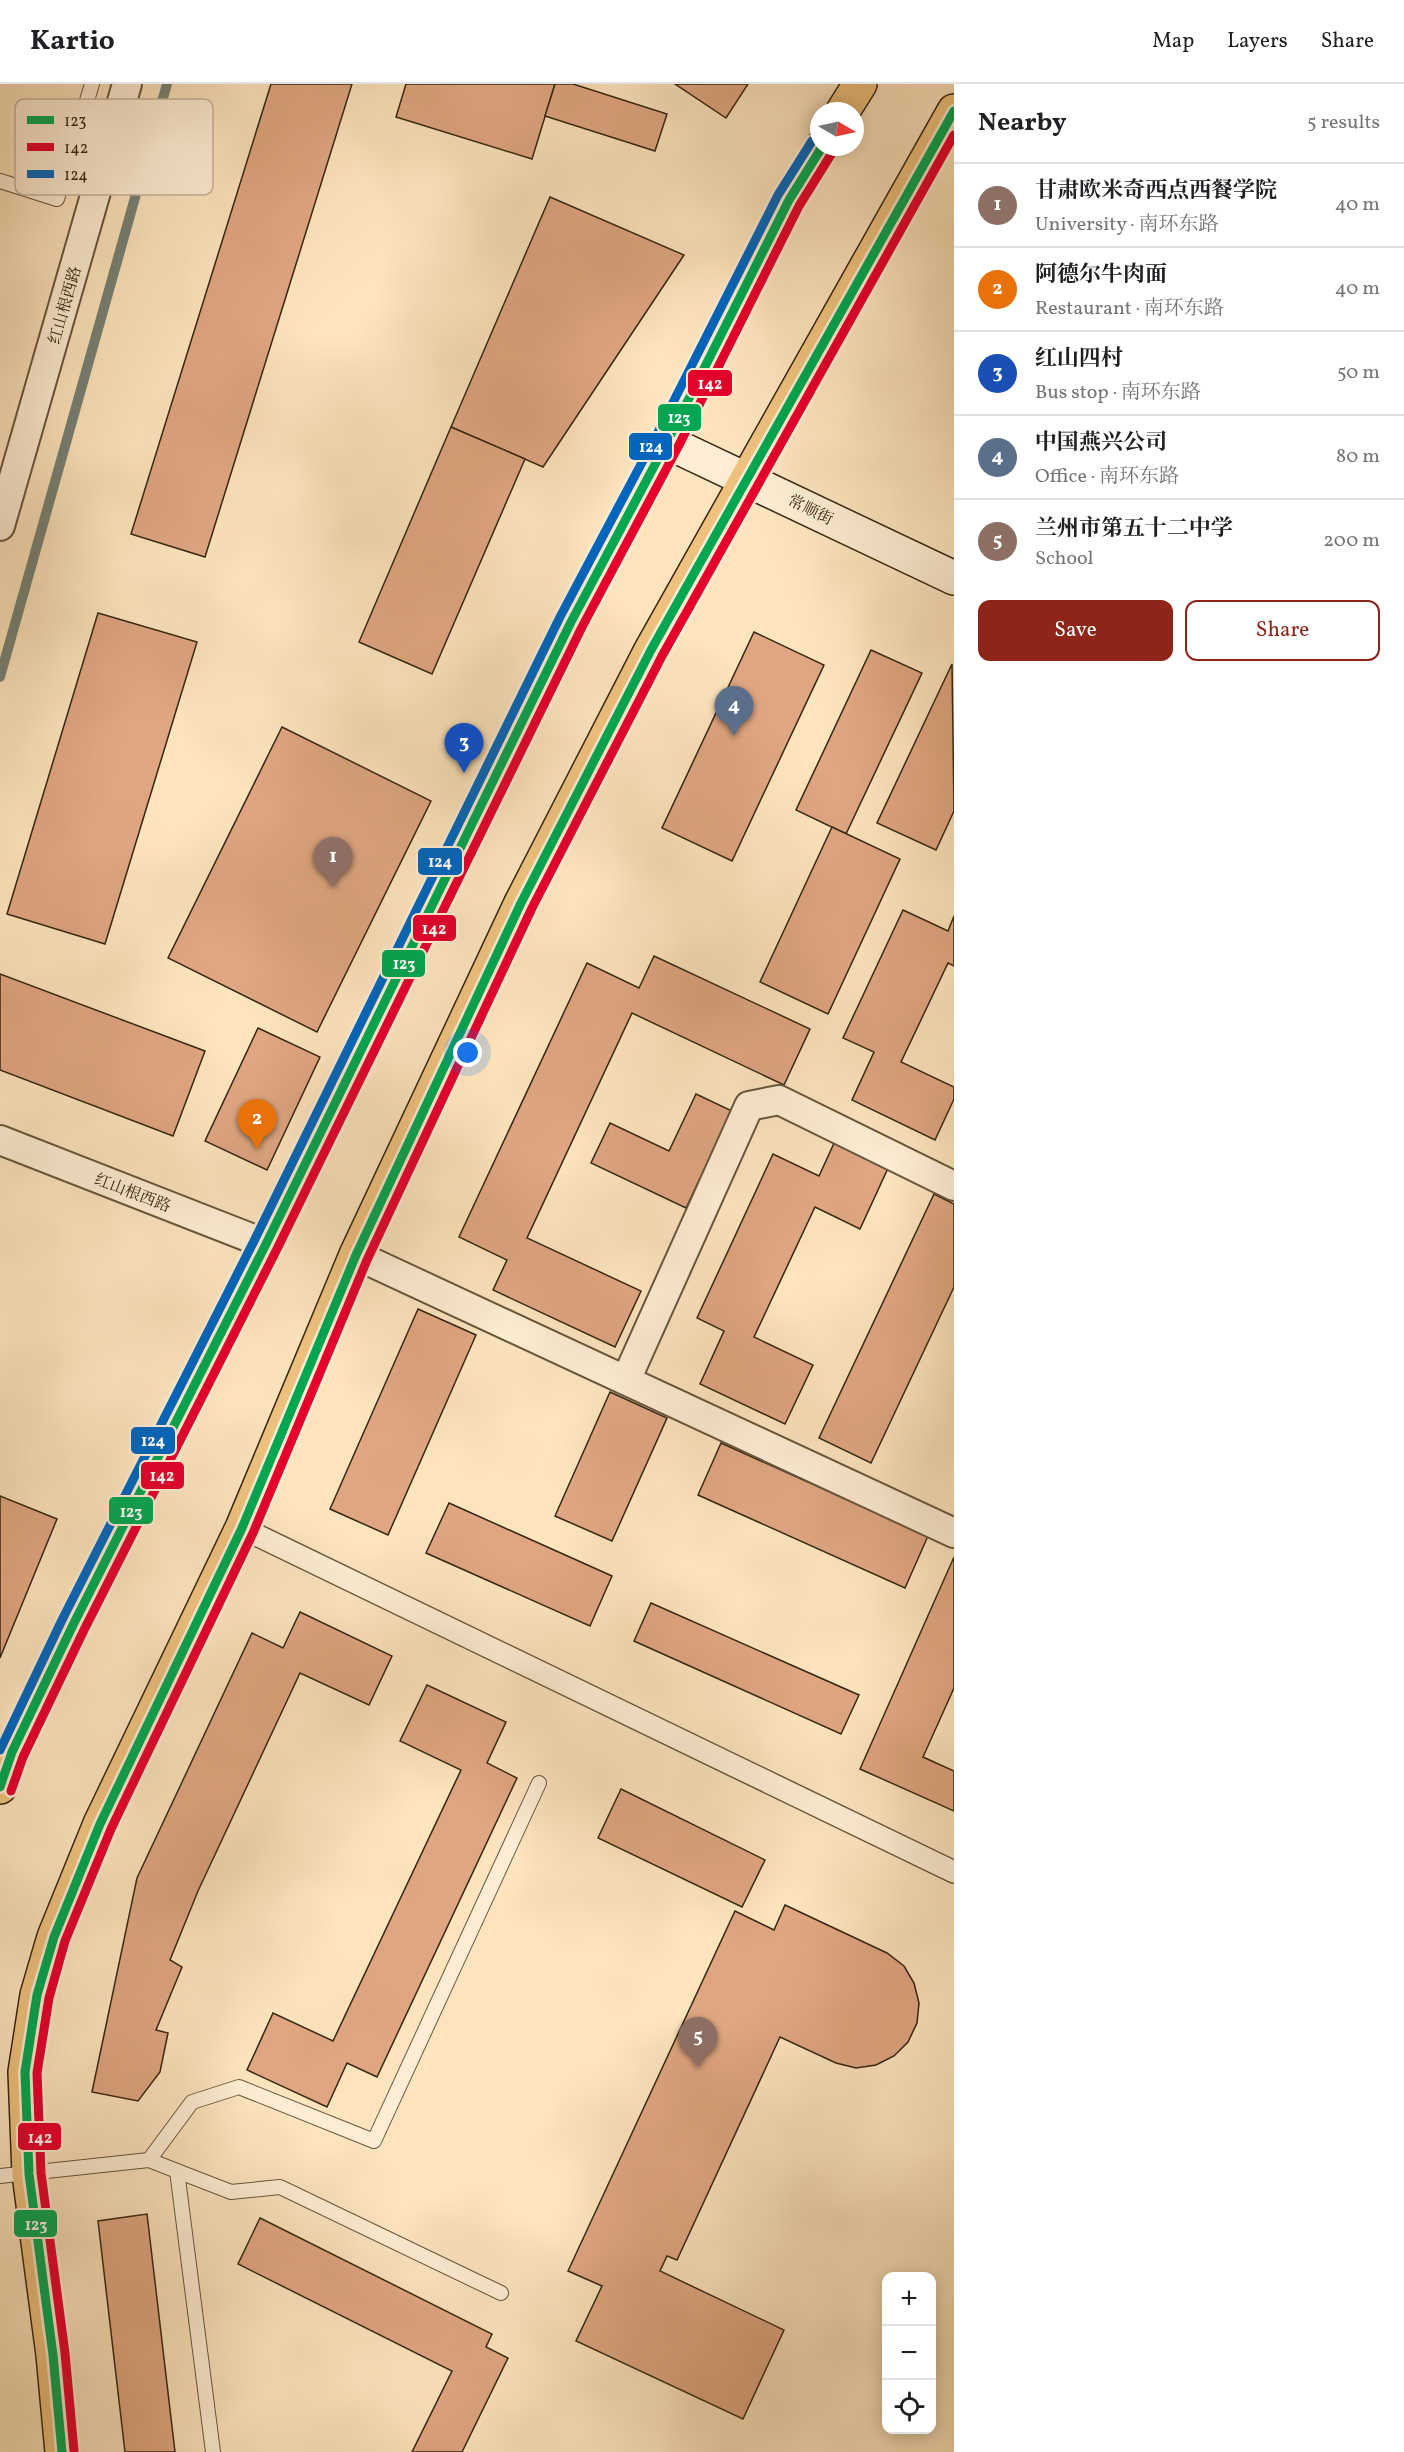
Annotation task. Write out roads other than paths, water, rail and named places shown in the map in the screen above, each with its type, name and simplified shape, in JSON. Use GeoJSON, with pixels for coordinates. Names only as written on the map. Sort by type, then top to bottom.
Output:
{"type":"FeatureCollection","features":[{"type":"Feature","properties":{"kind":"highway"},"geometry":{"type":"LineString","coordinates":[[849,102],[860,84]]}},
{"type":"Feature","properties":{"kind":"highway"},"geometry":{"type":"LineString","coordinates":[[62,2452],[53,2355],[15,2175],[25,2072],[37,1995],[54,1937],[100,1824],[242,1528],[356,1255],[521,903],[651,650],[954,111]]}},
{"type":"Feature","properties":{"kind":"highway"},"geometry":{"type":"LineString","coordinates":[[0,1787],[12,1752],[73,1626],[266,1244],[572,622],[667,442],[789,200],[816,156]]}},
{"type":"Feature","properties":{"kind":"main road","name":"常顺街"},"geometry":{"type":"LineString","coordinates":[[667,442],[954,578]]}},
{"type":"Feature","properties":{"kind":"street","name":"红山根西路"},"geometry":{"type":"LineString","coordinates":[[123,99],[127,84]]}},
{"type":"Feature","properties":{"kind":"street","name":"红山根西路"},"geometry":{"type":"LineString","coordinates":[[0,526],[95,195]]}},
{"type":"Feature","properties":{"kind":"street"},"geometry":{"type":"LineString","coordinates":[[626,1380],[749,1106],[779,1100],[954,1186]]}},
{"type":"Feature","properties":{"kind":"street","name":"红山根西路"},"geometry":{"type":"LineString","coordinates":[[0,1140],[266,1244]]}},
{"type":"Feature","properties":{"kind":"street"},"geometry":{"type":"LineString","coordinates":[[356,1255],[954,1533]]}},
{"type":"Feature","properties":{"kind":"street"},"geometry":{"type":"LineString","coordinates":[[242,1528],[954,1872]]}},
{"type":"Feature","properties":{"kind":"lane"},"geometry":{"type":"LineString","coordinates":[[87,99],[92,84]]}},
{"type":"Feature","properties":{"kind":"lane"},"geometry":{"type":"LineString","coordinates":[[0,181],[15,186]]}},
{"type":"Feature","properties":{"kind":"lane"},"geometry":{"type":"LineString","coordinates":[[44,195],[57,199],[58,195]]}},
{"type":"Feature","properties":{"kind":"lane"},"geometry":{"type":"LineString","coordinates":[[149,2160],[192,2102],[239,2087],[374,2140],[539,1783]]}},
{"type":"Feature","properties":{"kind":"lane"},"geometry":{"type":"LineString","coordinates":[[15,2175],[149,2160],[231,2192],[280,2187],[501,2293]]}},
{"type":"Feature","properties":{"kind":"lane"},"geometry":{"type":"LineString","coordinates":[[177,2171],[213,2452]]}},
{"type":"Feature","properties":{"kind":"waterway"},"geometry":{"type":"LineString","coordinates":[[163,99],[167,84]]}},
{"type":"Feature","properties":{"kind":"waterway"},"geometry":{"type":"LineString","coordinates":[[0,677],[136,195]]}},
{"type":"Feature","properties":{"kind":"place","name":"中国燕兴公司"},"geometry":{"type":"Point","coordinates":[734,736]}},
{"type":"Feature","properties":{"kind":"place","name":"红山四村"},"geometry":{"type":"Point","coordinates":[464,773]}},
{"type":"Feature","properties":{"kind":"place","name":"甘肃欧米奇西点西餐学院"},"geometry":{"type":"Point","coordinates":[333,887]}},
{"type":"Feature","properties":{"kind":"place","name":"阿德尔牛肉面"},"geometry":{"type":"Point","coordinates":[257,1149]}},
{"type":"Feature","properties":{"kind":"place","name":"兰州市第五十二中学"},"geometry":{"type":"Point","coordinates":[698,2067]}}]}
